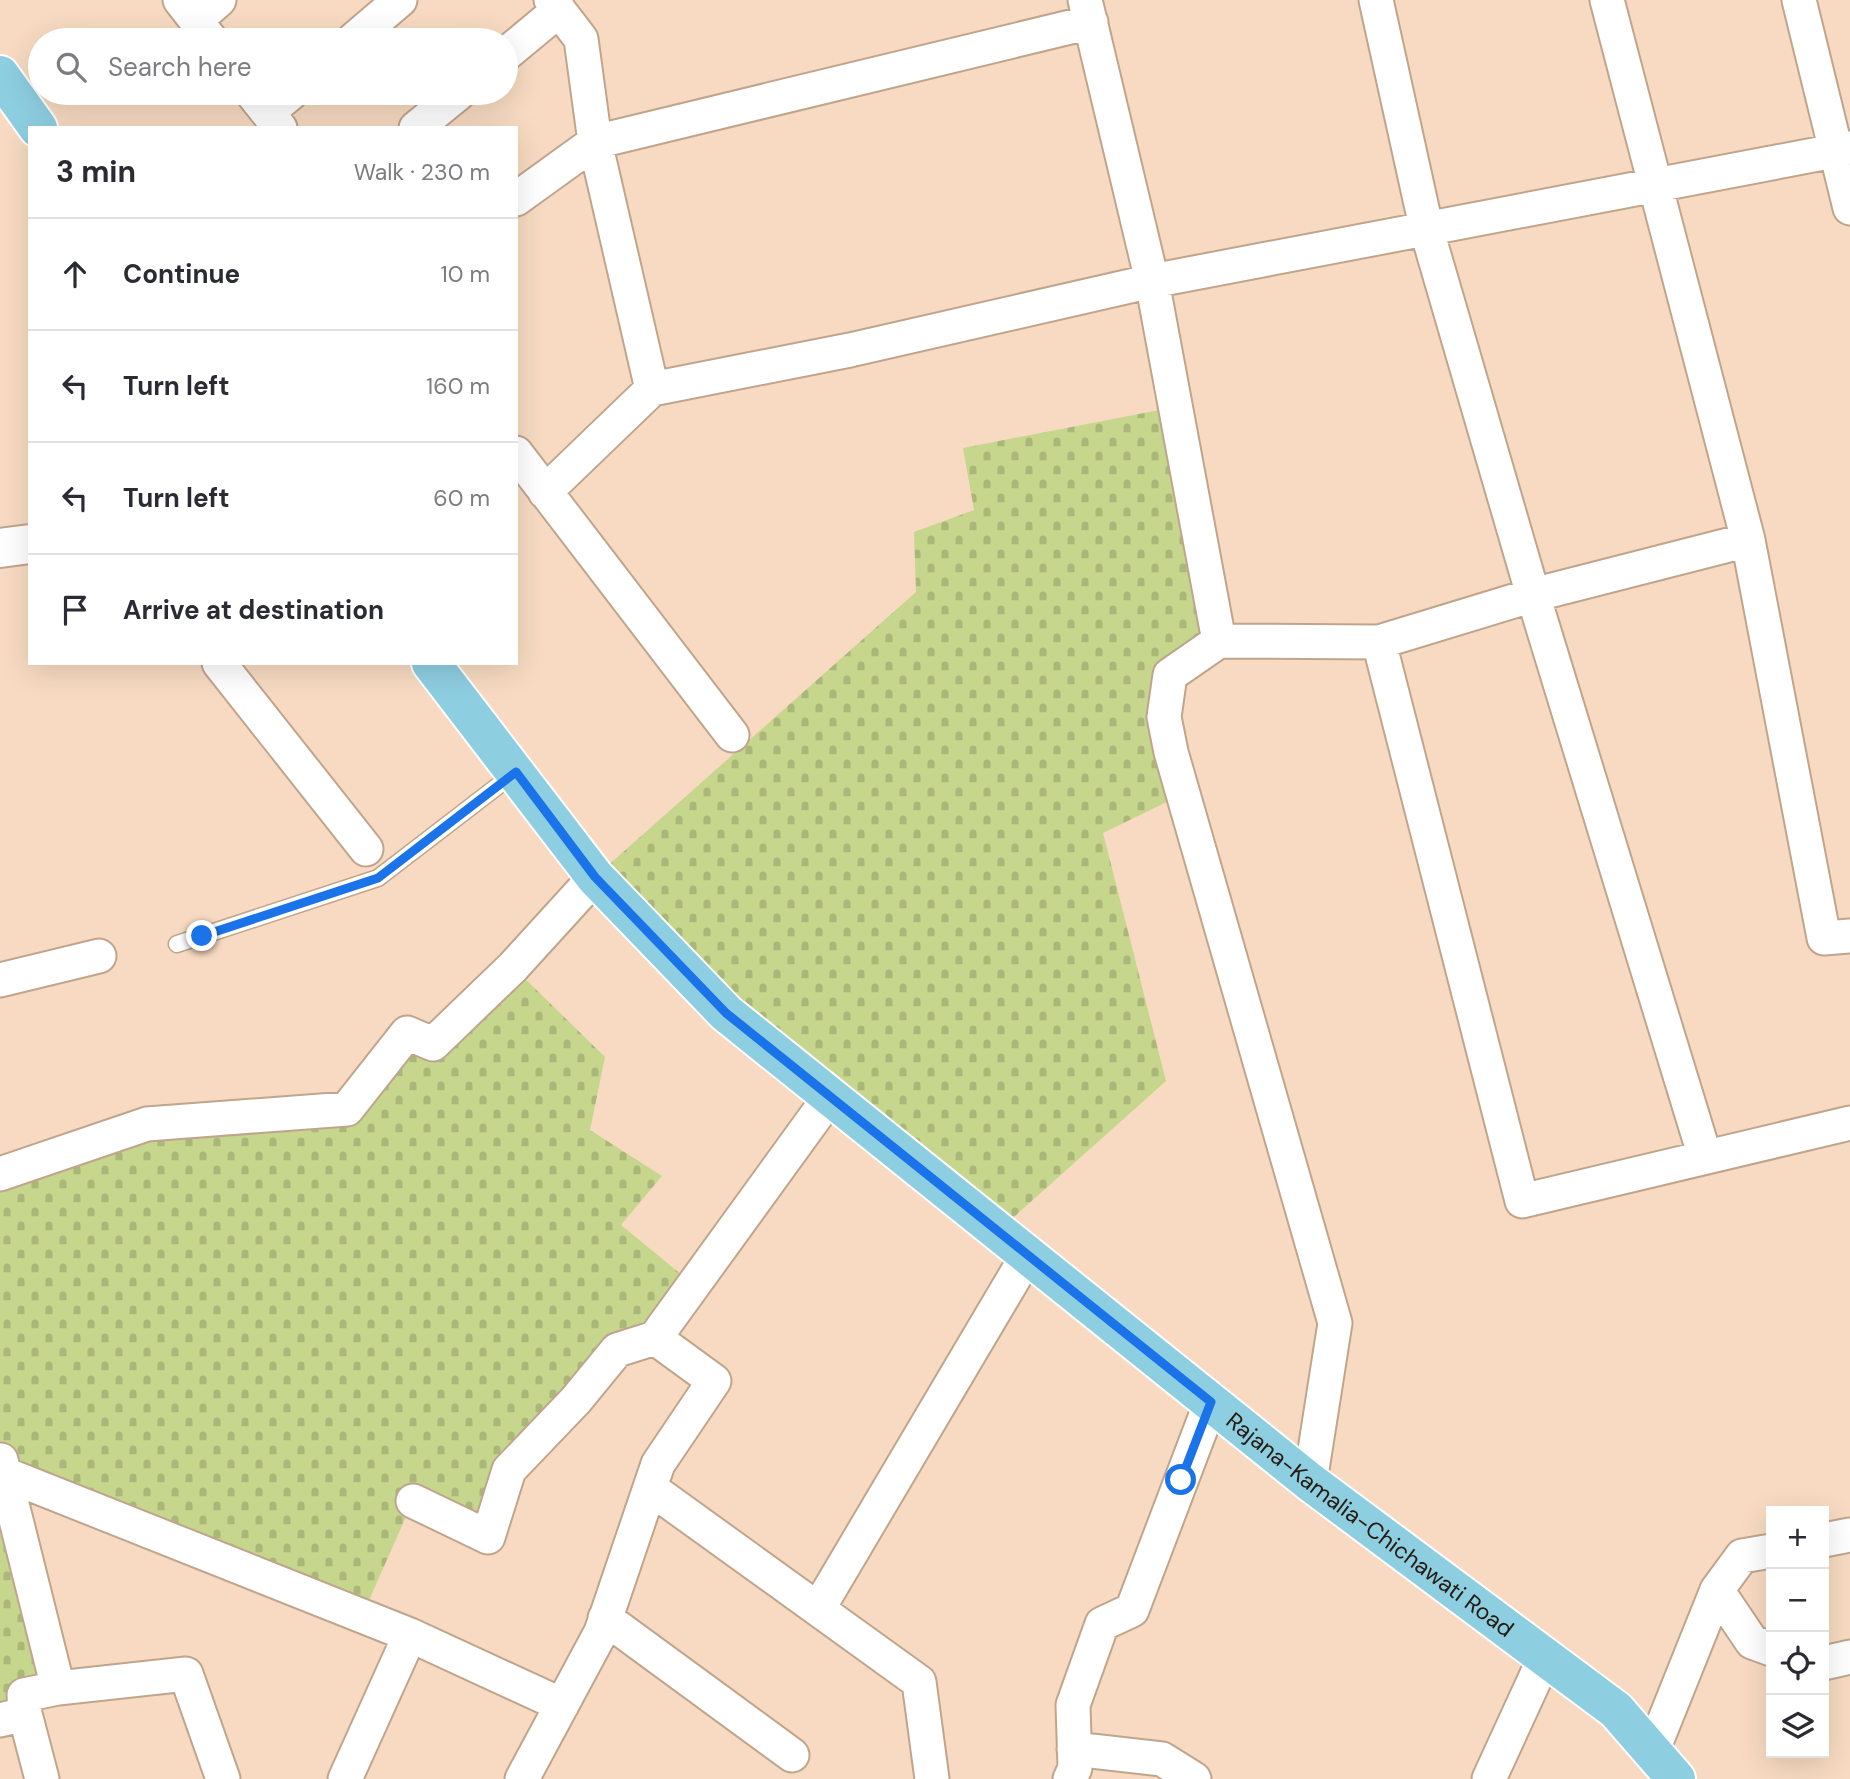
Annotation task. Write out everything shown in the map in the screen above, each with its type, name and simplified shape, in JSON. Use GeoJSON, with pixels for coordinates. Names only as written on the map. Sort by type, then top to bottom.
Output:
{"type":"FeatureCollection","features":[{"type":"Feature","properties":{"kind":"main road"},"geometry":{"type":"LineString","coordinates":[[0,75],[37,126]]}},
{"type":"Feature","properties":{"kind":"main road","name":"Rajana-Kamalia-Chichawati Road"},"geometry":{"type":"LineString","coordinates":[[433,665],[595,877],[726,1013],[1310,1482],[1616,1710],[1664,1765]]}},
{"type":"Feature","properties":{"kind":"street"},"geometry":{"type":"LineString","coordinates":[[367,28],[400,0]]}},
{"type":"Feature","properties":{"kind":"street"},"geometry":{"type":"LineString","coordinates":[[1376,0],[1427,231],[1533,595],[1705,1157]]}},
{"type":"Feature","properties":{"kind":"street"},"geometry":{"type":"LineString","coordinates":[[1607,0],[1748,540],[1824,938],[1850,936]]}},
{"type":"Feature","properties":{"kind":"street"},"geometry":{"type":"LineString","coordinates":[[1799,0],[1844,149],[1850,208]]}},
{"type":"Feature","properties":{"kind":"street"},"geometry":{"type":"LineString","coordinates":[[518,42],[555,5],[581,39],[595,142],[652,388]]}},
{"type":"Feature","properties":{"kind":"street"},"geometry":{"type":"LineString","coordinates":[[518,198],[595,142],[1088,11],[1152,281],[1219,641]]}},
{"type":"Feature","properties":{"kind":"street"},"geometry":{"type":"LineString","coordinates":[[418,126],[444,105]]}},
{"type":"Feature","properties":{"kind":"street"},"geometry":{"type":"LineString","coordinates":[[545,492],[652,388],[850,350],[1152,281],[1427,231],[1844,149]]}},
{"type":"Feature","properties":{"kind":"street"},"geometry":{"type":"LineString","coordinates":[[518,456],[732,734]]}},
{"type":"Feature","properties":{"kind":"street"},"geometry":{"type":"LineString","coordinates":[[1310,1482],[1335,1323],[1171,751],[1164,717],[1170,675],[1219,641],[1379,642],[1533,595],[1748,540]]}},
{"type":"Feature","properties":{"kind":"street"},"geometry":{"type":"LineString","coordinates":[[0,548],[28,544]]}},
{"type":"Feature","properties":{"kind":"street"},"geometry":{"type":"LineString","coordinates":[[1379,642],[1522,1201],[1850,1123]]}},
{"type":"Feature","properties":{"kind":"street"},"geometry":{"type":"LineString","coordinates":[[221,665],[366,849]]}},
{"type":"Feature","properties":{"kind":"street"},"geometry":{"type":"LineString","coordinates":[[0,1174],[147,1124],[348,1109],[407,1033],[433,1044],[513,967],[595,877]]}},
{"type":"Feature","properties":{"kind":"street"},"geometry":{"type":"LineString","coordinates":[[0,980],[99,956]]}},
{"type":"Feature","properties":{"kind":"street"},"geometry":{"type":"LineString","coordinates":[[413,1501],[488,1537],[509,1470],[576,1400],[617,1350],[655,1338],[829,1098]]}},
{"type":"Feature","properties":{"kind":"street"},"geometry":{"type":"LineString","coordinates":[[818,1609],[1027,1256]]}},
{"type":"Feature","properties":{"kind":"street"},"geometry":{"type":"LineString","coordinates":[[522,1779],[605,1618],[658,1464],[714,1381],[655,1338]]}},
{"type":"Feature","properties":{"kind":"street"},"geometry":{"type":"LineString","coordinates":[[1194,1779],[1162,1759],[1072,1764],[1073,1705],[1102,1625],[1132,1610],[1211,1402]]}},
{"type":"Feature","properties":{"kind":"street"},"geometry":{"type":"LineString","coordinates":[[3,1465],[410,1635],[562,1705]]}},
{"type":"Feature","properties":{"kind":"street"},"geometry":{"type":"LineString","coordinates":[[3,1465],[58,1688]]}},
{"type":"Feature","properties":{"kind":"street"},"geometry":{"type":"LineString","coordinates":[[650,1488],[919,1682],[932,1779]]}},
{"type":"Feature","properties":{"kind":"street"},"geometry":{"type":"LineString","coordinates":[[1829,1539],[1850,1535]]}},
{"type":"Feature","properties":{"kind":"street"},"geometry":{"type":"LineString","coordinates":[[1664,1765],[1717,1590],[1742,1556],[1766,1552]]}},
{"type":"Feature","properties":{"kind":"street"},"geometry":{"type":"LineString","coordinates":[[1717,1590],[1752,1642],[1766,1647]]}},
{"type":"Feature","properties":{"kind":"street"},"geometry":{"type":"LineString","coordinates":[[605,1618],[792,1755]]}},
{"type":"Feature","properties":{"kind":"street"},"geometry":{"type":"LineString","coordinates":[[345,1779],[410,1635]]}},
{"type":"Feature","properties":{"kind":"street"},"geometry":{"type":"LineString","coordinates":[[1489,1779],[1545,1657]]}},
{"type":"Feature","properties":{"kind":"street"},"geometry":{"type":"LineString","coordinates":[[1829,1662],[1850,1657]]}},
{"type":"Feature","properties":{"kind":"street"},"geometry":{"type":"LineString","coordinates":[[42,1779],[13,1717],[24,1695],[58,1688],[186,1674],[223,1779]]}},
{"type":"Feature","properties":{"kind":"lane"},"geometry":{"type":"LineString","coordinates":[[177,944],[378,878],[516,772]]}},
{"type":"Feature","properties":{"kind":"green space"},"geometry":{"type":"Polygon","coordinates":[[[1175,407],[1219,641],[1170,675],[1183,794],[1103,833],[1166,1081],[997,1232],[595,877],[916,592],[914,532],[974,510],[963,448],[1175,407]]]}},
{"type":"Feature","properties":{"kind":"green space"},"geometry":{"type":"Polygon","coordinates":[[[513,967],[605,1057],[590,1130],[662,1176],[621,1225],[694,1285],[509,1470],[488,1537],[413,1501],[362,1616],[0,1456],[0,1175],[147,1124],[347,1109],[407,1033],[433,1044],[513,967]]]}},
{"type":"Feature","properties":{"kind":"green space"},"geometry":{"type":"Polygon","coordinates":[[[0,1507],[58,1688],[0,1720],[0,1507]]]}},
{"type":"Feature","properties":{"kind":"route"},"geometry":{"type":"LineString","coordinates":[[202,936],[378,878],[516,772],[595,877],[726,1013],[1211,1402],[1181,1480]]}}]}
